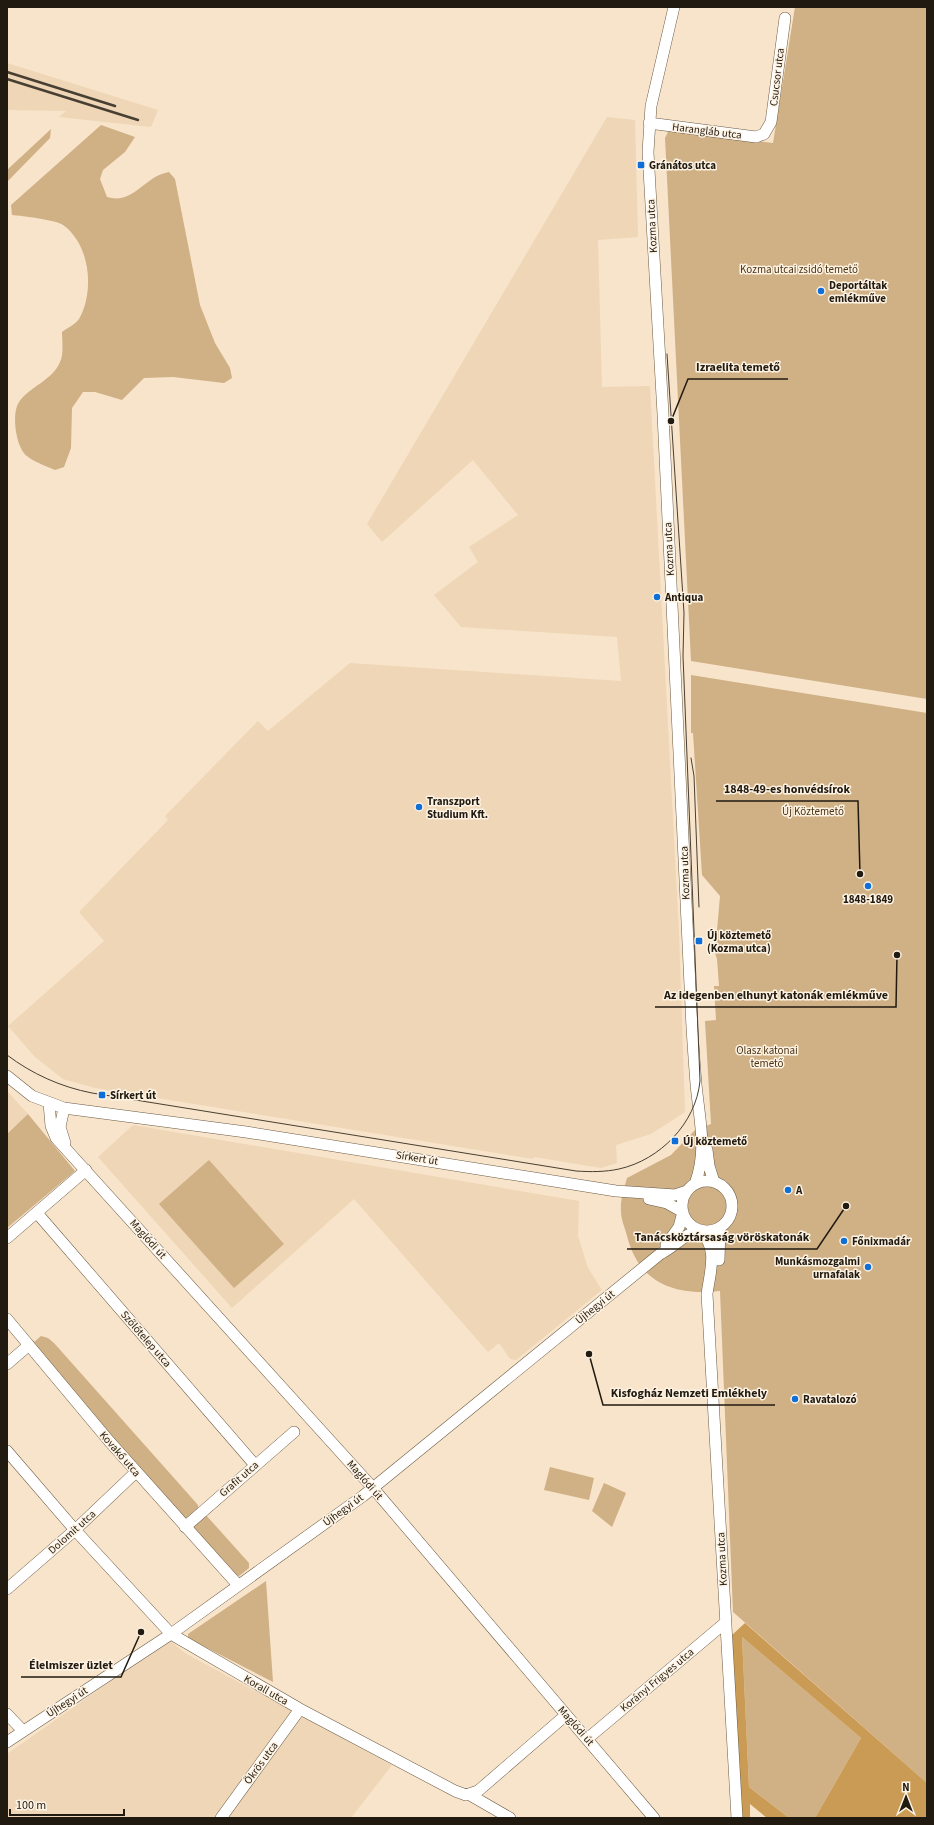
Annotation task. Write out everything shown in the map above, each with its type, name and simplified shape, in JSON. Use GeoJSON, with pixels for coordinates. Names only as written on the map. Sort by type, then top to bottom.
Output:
{"type":"FeatureCollection","features":[{"type":"Feature","properties":{"kind":"street","name":"Kozma utca"},"geometry":{"type":"LineString","coordinates":[[674,7],[653,98],[649,123],[648,165],[663,414],[691,1007],[696,1085],[703,1142],[700,1170],[682,1200],[682,1212],[690,1225],[700,1230],[709,1242],[712,1253],[712,1269],[707,1294],[737,1818]]}},
{"type":"Feature","properties":{"kind":"street","name":"Csucsor utca"},"geometry":{"type":"LineString","coordinates":[[764,134],[771,122],[785,18]]}},
{"type":"Feature","properties":{"kind":"street","name":"Harangláb utca"},"geometry":{"type":"LineString","coordinates":[[649,123],[756,137],[764,134]]}},
{"type":"Feature","properties":{"kind":"street"},"geometry":{"type":"LineString","coordinates":[[7,1076],[23,1090],[49,1103],[64,1108]]}},
{"type":"Feature","properties":{"kind":"street","name":"Maglódi út"},"geometry":{"type":"LineString","coordinates":[[49,1103],[53,1132],[373,1488],[654,1818]]}},
{"type":"Feature","properties":{"kind":"street","name":"Maglódi út"},"geometry":{"type":"LineString","coordinates":[[64,1108],[61,1120],[61,1133],[68,1149]]}},
{"type":"Feature","properties":{"kind":"street","name":"Sírkert út"},"geometry":{"type":"LineString","coordinates":[[64,1108],[246,1132],[627,1192],[675,1195],[691,1187]]}},
{"type":"Feature","properties":{"kind":"street","name":"Kozma utca"},"geometry":{"type":"LineString","coordinates":[[703,1142],[707,1150],[709,1166],[714,1182],[728,1192],[732,1204],[729,1217],[720,1227],[718,1271],[708,1299]]}},
{"type":"Feature","properties":{"kind":"street"},"geometry":{"type":"LineString","coordinates":[[7,1238],[86,1170]]}},
{"type":"Feature","properties":{"kind":"street"},"geometry":{"type":"LineString","coordinates":[[691,1187],[707,1180],[714,1182]]}},
{"type":"Feature","properties":{"kind":"street","name":"Sírkert út"},"geometry":{"type":"LineString","coordinates":[[627,1192],[667,1203],[682,1212]]}},
{"type":"Feature","properties":{"kind":"street","name":"Újhegyi út"},"geometry":{"type":"LineString","coordinates":[[660,1254],[677,1231],[682,1212]]}},
{"type":"Feature","properties":{"kind":"street","name":"Szőlőtelep utca"},"geometry":{"type":"LineString","coordinates":[[37,1213],[254,1466]]}},
{"type":"Feature","properties":{"kind":"street"},"geometry":{"type":"LineString","coordinates":[[700,1230],[713,1230],[720,1227]]}},
{"type":"Feature","properties":{"kind":"street","name":"Újhegyi út"},"geometry":{"type":"LineString","coordinates":[[7,1742],[171,1634],[373,1488],[660,1254],[668,1250],[685,1236],[700,1230]]}},
{"type":"Feature","properties":{"kind":"street","name":"Kovakő utca"},"geometry":{"type":"LineString","coordinates":[[7,1319],[136,1472],[238,1585]]}},
{"type":"Feature","properties":{"kind":"street"},"geometry":{"type":"LineString","coordinates":[[7,1364],[29,1345]]}},
{"type":"Feature","properties":{"kind":"street","name":"Grafit utca"},"geometry":{"type":"LineString","coordinates":[[185,1527],[294,1432]]}},
{"type":"Feature","properties":{"kind":"street","name":"Korall utca"},"geometry":{"type":"LineString","coordinates":[[7,1451],[75,1530],[171,1634],[300,1709],[455,1791],[470,1795],[510,1818]]}},
{"type":"Feature","properties":{"kind":"street","name":"Dolomit utca"},"geometry":{"type":"LineString","coordinates":[[8,1586],[75,1530],[136,1472]]}},
{"type":"Feature","properties":{"kind":"street","name":"Korányi Frigyes utca"},"geometry":{"type":"LineString","coordinates":[[587,1739],[726,1622]]}},
{"type":"Feature","properties":{"kind":"street","name":"Ökrös utca"},"geometry":{"type":"LineString","coordinates":[[221,1818],[300,1709]]}},
{"type":"Feature","properties":{"kind":"street"},"geometry":{"type":"LineString","coordinates":[[7,1714],[23,1731]]}},
{"type":"Feature","properties":{"kind":"street"},"geometry":{"type":"LineString","coordinates":[[470,1795],[478,1791],[566,1715]]}},
{"type":"Feature","properties":{"kind":"shaded area"},"geometry":{"type":"Polygon","coordinates":[[[7,63],[158,110],[151,127],[59,117],[66,111],[7,110],[7,63]]]}},
{"type":"Feature","properties":{"kind":"shaded area"},"geometry":{"type":"Polygon","coordinates":[[[607,117],[635,120],[638,237],[598,240],[602,387],[650,386],[679,932],[685,1112],[651,1134],[616,1145],[617,1163],[601,1168],[534,1157],[533,1159],[95,1088],[63,1079],[35,1057],[8,1026],[104,941],[79,912],[168,820],[165,816],[258,721],[268,731],[350,663],[621,681],[617,637],[461,627],[434,595],[478,562],[469,547],[518,515],[473,460],[382,542],[367,524],[607,117]]]}},
{"type":"Feature","properties":{"kind":"shaded area"},"geometry":{"type":"Polygon","coordinates":[[[7,1091],[28,1114],[7,1134],[7,1091]]]}},
{"type":"Feature","properties":{"kind":"shaded area"},"geometry":{"type":"Polygon","coordinates":[[[133,1125],[579,1201],[578,1236],[588,1268],[602,1290],[516,1360],[510,1359],[499,1343],[488,1352],[354,1199],[232,1308],[98,1157],[133,1125]]]}},
{"type":"Feature","properties":{"kind":"shaded area"},"geometry":{"type":"Polygon","coordinates":[[[745,1623],[927,1783],[927,1818],[815,1818],[861,1738],[742,1637],[749,1787],[789,1818],[767,1818],[750,1804],[750,1818],[741,1818],[732,1635],[745,1623]]]}},
{"type":"Feature","properties":{"kind":"shaded area"},"geometry":{"type":"Polygon","coordinates":[[[169,1640],[185,1653],[392,1765],[351,1818],[7,1818],[7,1754],[169,1640]]]}},
{"type":"Feature","properties":{"kind":"green space","name":"Kozma utcai zsidó temető"},"geometry":{"type":"Polygon","coordinates":[[[795,7],[927,7],[927,699],[691,661],[665,138],[669,130],[773,143],[795,7]]]}},
{"type":"Feature","properties":{"kind":"green space"},"geometry":{"type":"Polygon","coordinates":[[[101,125],[135,137],[125,152],[103,170],[100,179],[107,197],[125,197],[160,175],[169,172],[175,179],[200,305],[215,343],[230,368],[232,378],[224,383],[173,377],[144,378],[122,400],[95,392],[83,392],[72,408],[71,448],[64,467],[55,470],[40,464],[23,452],[16,430],[15,414],[19,402],[23,397],[47,379],[57,368],[60,362],[62,351],[62,332],[78,321],[84,308],[88,282],[87,269],[79,244],[72,233],[63,225],[47,220],[12,215],[11,205],[101,125]]]}},
{"type":"Feature","properties":{"kind":"green space"},"geometry":{"type":"Polygon","coordinates":[[[51,129],[50,138],[7,182],[7,170],[51,129]]]}},
{"type":"Feature","properties":{"kind":"green space","name":"Új Köztemető"},"geometry":{"type":"Polygon","coordinates":[[[691,675],[927,713],[927,1783],[733,1612],[720,1291],[703,1292],[674,1288],[661,1283],[650,1275],[640,1265],[633,1252],[622,1218],[622,1199],[627,1178],[671,1155],[695,1130],[711,1124],[705,1021],[716,1020],[714,986],[719,986],[717,959],[715,953],[720,896],[702,875],[693,733],[691,733],[691,675]]]}},
{"type":"Feature","properties":{"kind":"green space"},"geometry":{"type":"Polygon","coordinates":[[[28,1114],[75,1171],[7,1228],[7,1134],[28,1114]]]}},
{"type":"Feature","properties":{"kind":"green space"},"geometry":{"type":"Polygon","coordinates":[[[209,1160],[284,1244],[234,1288],[159,1204],[209,1160]]]}},
{"type":"Feature","properties":{"kind":"green space"},"geometry":{"type":"Polygon","coordinates":[[[41,1336],[48,1338],[54,1343],[198,1505],[198,1509],[189,1518],[185,1518],[130,1458],[33,1343],[41,1336]]]}},
{"type":"Feature","properties":{"kind":"green space"},"geometry":{"type":"Polygon","coordinates":[[[550,1467],[594,1478],[589,1500],[544,1490],[550,1467]]]}},
{"type":"Feature","properties":{"kind":"green space"},"geometry":{"type":"Polygon","coordinates":[[[604,1483],[626,1493],[612,1527],[592,1511],[604,1483]]]}},
{"type":"Feature","properties":{"kind":"green space"},"geometry":{"type":"Polygon","coordinates":[[[205,1514],[249,1563],[249,1568],[239,1576],[235,1575],[192,1528],[205,1514]]]}},
{"type":"Feature","properties":{"kind":"green space"},"geometry":{"type":"Polygon","coordinates":[[[266,1581],[273,1682],[188,1638],[188,1634],[266,1581]]]}},
{"type":"Feature","properties":{"kind":"green space"},"geometry":{"type":"Polygon","coordinates":[[[742,1637],[861,1738],[815,1818],[789,1818],[749,1787],[742,1637]]]}},
{"type":"Feature","properties":{"kind":"tram line"},"geometry":{"type":"LineString","coordinates":[[7,1055],[26,1068],[47,1079],[92,1093],[576,1171],[608,1171],[634,1164],[662,1148],[673,1137],[683,1125],[691,1111],[697,1096],[700,1081],[683,656],[684,613],[667,354]]}},
{"type":"Feature","properties":{"kind":"tram line"},"geometry":{"type":"LineString","coordinates":[[691,758],[694,776],[699,907]]}},
{"type":"Feature","properties":{"kind":"railway"},"geometry":{"type":"LineString","coordinates":[[7,72],[115,106]]}},
{"type":"Feature","properties":{"kind":"railway"},"geometry":{"type":"LineString","coordinates":[[7,79],[138,120]]}},
{"type":"Feature","properties":{"kind":"place","name":"Gránátos utca"},"geometry":{"type":"Point","coordinates":[641,165]}},
{"type":"Feature","properties":{"kind":"place","name":"Deportáltak emlékműve"},"geometry":{"type":"Point","coordinates":[821,291]}},
{"type":"Feature","properties":{"kind":"place","name":"Izraelita temető"},"geometry":{"type":"Point","coordinates":[671,421]}},
{"type":"Feature","properties":{"kind":"place","name":"Antiqua"},"geometry":{"type":"Point","coordinates":[657,597]}},
{"type":"Feature","properties":{"kind":"place","name":"Transzport Studium Kft."},"geometry":{"type":"Point","coordinates":[419,807]}},
{"type":"Feature","properties":{"kind":"place","name":"1848-49-es honvédsírok"},"geometry":{"type":"Point","coordinates":[860,874]}},
{"type":"Feature","properties":{"kind":"place","name":"1848-1849"},"geometry":{"type":"Point","coordinates":[868,886]}},
{"type":"Feature","properties":{"kind":"place","name":"Új köztemető (Kozma utca)"},"geometry":{"type":"Point","coordinates":[699,941]}},
{"type":"Feature","properties":{"kind":"place","name":"Az idegenben elhunyt katonák emlékműve"},"geometry":{"type":"Point","coordinates":[897,955]}},
{"type":"Feature","properties":{"kind":"place","name":"Sírkert út"},"geometry":{"type":"Point","coordinates":[102,1095]}},
{"type":"Feature","properties":{"kind":"place","name":"Új köztemető"},"geometry":{"type":"Point","coordinates":[675,1141]}},
{"type":"Feature","properties":{"kind":"place","name":"A"},"geometry":{"type":"Point","coordinates":[788,1190]}},
{"type":"Feature","properties":{"kind":"place","name":"Tanácsköztársaság vöröskatonák"},"geometry":{"type":"Point","coordinates":[846,1206]}},
{"type":"Feature","properties":{"kind":"place","name":"Főnixmadár"},"geometry":{"type":"Point","coordinates":[844,1241]}},
{"type":"Feature","properties":{"kind":"place","name":"Munkásmozgalmi urnafalak"},"geometry":{"type":"Point","coordinates":[868,1267]}},
{"type":"Feature","properties":{"kind":"place","name":"Kisfogház Nemzeti Emlékhely"},"geometry":{"type":"Point","coordinates":[589,1354]}},
{"type":"Feature","properties":{"kind":"place","name":"Ravatalozó"},"geometry":{"type":"Point","coordinates":[795,1399]}},
{"type":"Feature","properties":{"kind":"place","name":"Élelmiszer üzlet"},"geometry":{"type":"Point","coordinates":[141,1632]}},
{"type":"Feature","properties":{"kind":"park label","name":"Olasz katonai temető"},"geometry":{"type":"Point","coordinates":[767,1056]}}]}
